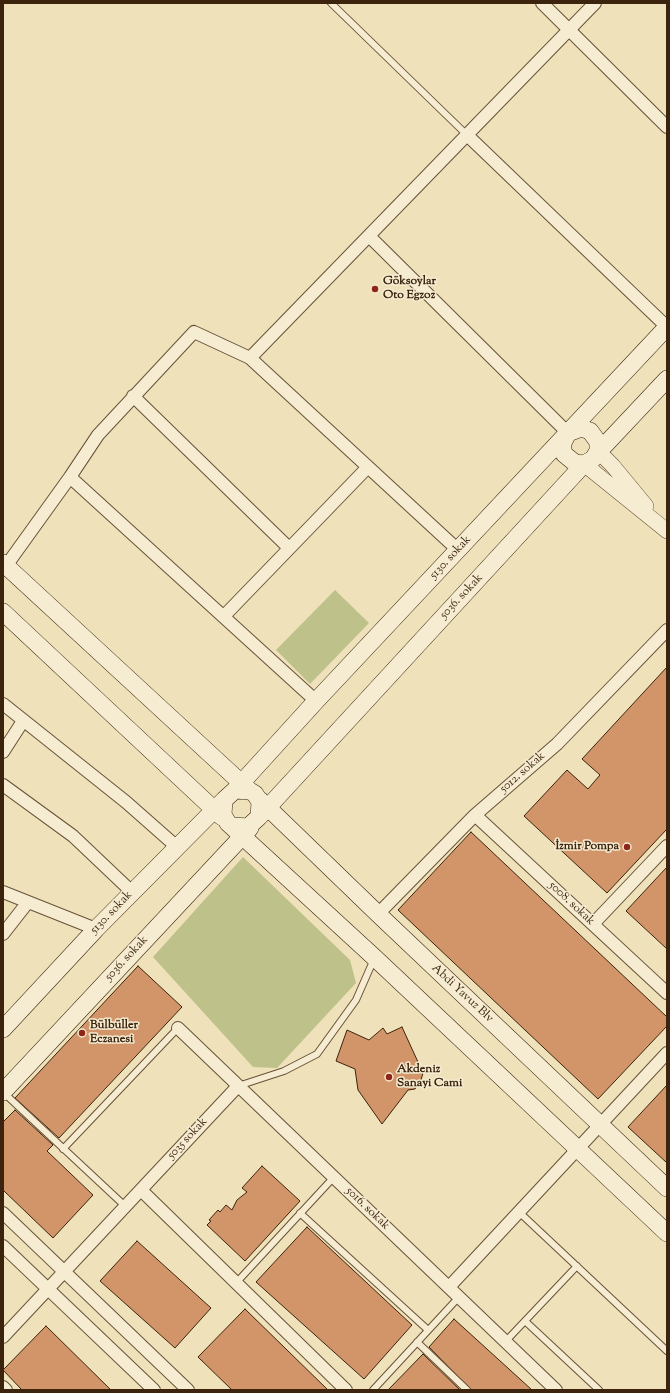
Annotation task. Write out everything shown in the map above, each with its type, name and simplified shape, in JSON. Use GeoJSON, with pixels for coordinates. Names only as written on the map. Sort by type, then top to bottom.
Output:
{"type":"FeatureCollection","features":[{"type":"Feature","properties":{"kind":"main road","name":"5130. sokak"},"geometry":{"type":"LineString","coordinates":[[3,1029],[96,929],[177,847],[242,808],[316,701],[667,327]]}},
{"type":"Feature","properties":{"kind":"main road","name":"5036. sokak"},"geometry":{"type":"LineString","coordinates":[[3,1092],[242,808],[584,464],[593,459],[598,451],[667,379]]}},
{"type":"Feature","properties":{"kind":"main road"},"geometry":{"type":"LineString","coordinates":[[584,464],[575,463],[564,454],[562,445],[568,433],[581,428],[590,430],[598,442],[598,451]]}},
{"type":"Feature","properties":{"kind":"main road"},"geometry":{"type":"LineString","coordinates":[[4,565],[242,808],[375,958],[667,1233]]}},
{"type":"Feature","properties":{"kind":"main road"},"geometry":{"type":"LineString","coordinates":[[3,612],[242,808]]}},
{"type":"Feature","properties":{"kind":"main road","name":"Abdi Yavuz Blv"},"geometry":{"type":"LineString","coordinates":[[242,808],[378,914],[667,1188]]}},
{"type":"Feature","properties":{"kind":"street"},"geometry":{"type":"LineString","coordinates":[[542,3],[667,127]]}},
{"type":"Feature","properties":{"kind":"street"},"geometry":{"type":"LineString","coordinates":[[250,358],[595,3]]}},
{"type":"Feature","properties":{"kind":"street"},"geometry":{"type":"LineString","coordinates":[[467,135],[667,327]]}},
{"type":"Feature","properties":{"kind":"street"},"geometry":{"type":"LineString","coordinates":[[369,236],[568,433]]}},
{"type":"Feature","properties":{"kind":"street"},"geometry":{"type":"LineString","coordinates":[[4,565],[70,477],[98,435],[194,332],[250,358],[367,468],[458,550]]}},
{"type":"Feature","properties":{"kind":"street"},"geometry":{"type":"LineString","coordinates":[[133,396],[290,548]]}},
{"type":"Feature","properties":{"kind":"street"},"geometry":{"type":"LineString","coordinates":[[584,464],[667,531],[613,466],[598,451]]}},
{"type":"Feature","properties":{"kind":"street"},"geometry":{"type":"LineString","coordinates":[[224,616],[367,468]]}},
{"type":"Feature","properties":{"kind":"street"},"geometry":{"type":"LineString","coordinates":[[70,477],[316,701]]}},
{"type":"Feature","properties":{"kind":"street","name":"5012. sokak"},"geometry":{"type":"LineString","coordinates":[[378,914],[475,815],[557,744],[667,630]]}},
{"type":"Feature","properties":{"kind":"street"},"geometry":{"type":"LineString","coordinates":[[3,704],[126,802],[177,847]]}},
{"type":"Feature","properties":{"kind":"street"},"geometry":{"type":"LineString","coordinates":[[3,752],[23,721]]}},
{"type":"Feature","properties":{"kind":"street"},"geometry":{"type":"LineString","coordinates":[[3,785],[73,836],[132,892]]}},
{"type":"Feature","properties":{"kind":"street","name":"5008. sokak"},"geometry":{"type":"LineString","coordinates":[[475,815],[667,993]]}},
{"type":"Feature","properties":{"kind":"street"},"geometry":{"type":"LineString","coordinates":[[593,924],[667,846]]}},
{"type":"Feature","properties":{"kind":"street"},"geometry":{"type":"LineString","coordinates":[[3,892],[96,929]]}},
{"type":"Feature","properties":{"kind":"street"},"geometry":{"type":"LineString","coordinates":[[3,934],[28,902]]}},
{"type":"Feature","properties":{"kind":"street","name":"5016. sokak"},"geometry":{"type":"LineString","coordinates":[[178,1028],[459,1297],[549,1388]]}},
{"type":"Feature","properties":{"kind":"street"},"geometry":{"type":"LineString","coordinates":[[449,1288],[577,1148],[667,1053]]}},
{"type":"Feature","properties":{"kind":"street","name":"5035 sokak"},"geometry":{"type":"LineString","coordinates":[[3,1337],[238,1086]]}},
{"type":"Feature","properties":{"kind":"street"},"geometry":{"type":"LineString","coordinates":[[141,1190],[346,1390]]}},
{"type":"Feature","properties":{"kind":"street"},"geometry":{"type":"LineString","coordinates":[[3,1213],[188,1390]]}},
{"type":"Feature","properties":{"kind":"street"},"geometry":{"type":"LineString","coordinates":[[3,1246],[154,1390]]}},
{"type":"Feature","properties":{"kind":"street"},"geometry":{"type":"LineString","coordinates":[[3,1387],[6,1390]]}},
{"type":"Feature","properties":{"kind":"lane"},"geometry":{"type":"LineString","coordinates":[[331,3],[467,135]]}},
{"type":"Feature","properties":{"kind":"lane","name":"5035 sokak"},"geometry":{"type":"LineString","coordinates":[[238,1086],[284,1071],[317,1054],[356,1000],[375,958]]}},
{"type":"Feature","properties":{"kind":"lane"},"geometry":{"type":"LineString","coordinates":[[63,1149],[178,1028]]}},
{"type":"Feature","properties":{"kind":"lane"},"geometry":{"type":"LineString","coordinates":[[3,1092],[126,1206]]}},
{"type":"Feature","properties":{"kind":"lane"},"geometry":{"type":"LineString","coordinates":[[236,1283],[334,1177]]}},
{"type":"Feature","properties":{"kind":"lane"},"geometry":{"type":"LineString","coordinates":[[519,1212],[667,1351]]}},
{"type":"Feature","properties":{"kind":"lane"},"geometry":{"type":"LineString","coordinates":[[300,1213],[428,1330]]}},
{"type":"Feature","properties":{"kind":"lane"},"geometry":{"type":"LineString","coordinates":[[505,1342],[577,1266]]}},
{"type":"Feature","properties":{"kind":"lane"},"geometry":{"type":"LineString","coordinates":[[373,1390],[459,1297]]}},
{"type":"Feature","properties":{"kind":"lane"},"geometry":{"type":"LineString","coordinates":[[525,1321],[599,1390]]}},
{"type":"Feature","properties":{"kind":"lane"},"geometry":{"type":"LineString","coordinates":[[417,1342],[467,1390]]}},
{"type":"Feature","properties":{"kind":"green space"},"geometry":{"type":"Polygon","coordinates":[[[335,590],[369,623],[310,684],[276,650],[335,590]]]}},
{"type":"Feature","properties":{"kind":"green space"},"geometry":{"type":"Polygon","coordinates":[[[243,857],[350,960],[356,983],[277,1068],[253,1067],[153,957],[243,857]]]}},
{"type":"Feature","properties":{"kind":"building"},"geometry":{"type":"Polygon","coordinates":[[[667,667],[667,829],[607,893],[524,816],[567,770],[588,789],[600,775],[582,759],[667,667]]]}},
{"type":"Feature","properties":{"kind":"building"},"geometry":{"type":"Polygon","coordinates":[[[471,832],[667,1017],[667,1026],[598,1099],[398,910],[471,832]]]}},
{"type":"Feature","properties":{"kind":"building"},"geometry":{"type":"Polygon","coordinates":[[[667,867],[667,949],[626,911],[667,867]]]}},
{"type":"Feature","properties":{"kind":"building"},"geometry":{"type":"Polygon","coordinates":[[[138,966],[182,1007],[59,1138],[15,1098],[138,966]]]}},
{"type":"Feature","properties":{"kind":"building","name":"Akdeniz Sanayi Cami"},"geometry":{"type":"Polygon","coordinates":[[[402,1027],[423,1073],[421,1080],[415,1089],[408,1090],[382,1124],[358,1090],[355,1069],[336,1061],[347,1030],[369,1040],[383,1028],[387,1034],[402,1027]]]}},
{"type":"Feature","properties":{"kind":"building"},"geometry":{"type":"Polygon","coordinates":[[[667,1085],[667,1163],[628,1127],[667,1085]]]}},
{"type":"Feature","properties":{"kind":"building"},"geometry":{"type":"Polygon","coordinates":[[[15,1110],[53,1145],[47,1151],[93,1195],[53,1238],[3,1190],[3,1122],[15,1110]]]}},
{"type":"Feature","properties":{"kind":"building"},"geometry":{"type":"Polygon","coordinates":[[[262,1166],[300,1201],[245,1261],[207,1225],[211,1221],[209,1220],[218,1210],[220,1212],[226,1205],[232,1210],[237,1200],[247,1192],[242,1188],[262,1166]]]}},
{"type":"Feature","properties":{"kind":"building"},"geometry":{"type":"Polygon","coordinates":[[[307,1227],[412,1325],[364,1379],[256,1282],[307,1227]]]}},
{"type":"Feature","properties":{"kind":"building"},"geometry":{"type":"Polygon","coordinates":[[[137,1241],[211,1308],[175,1348],[100,1281],[137,1241]]]}},
{"type":"Feature","properties":{"kind":"building"},"geometry":{"type":"Polygon","coordinates":[[[245,1309],[328,1390],[232,1390],[198,1357],[245,1309]]]}},
{"type":"Feature","properties":{"kind":"building"},"geometry":{"type":"Polygon","coordinates":[[[454,1319],[532,1390],[471,1390],[429,1347],[454,1319]]]}},
{"type":"Feature","properties":{"kind":"building"},"geometry":{"type":"Polygon","coordinates":[[[46,1326],[111,1390],[22,1390],[3,1370],[46,1326]]]}},
{"type":"Feature","properties":{"kind":"building"},"geometry":{"type":"Polygon","coordinates":[[[423,1354],[460,1390],[388,1390],[423,1354]]]}},
{"type":"Feature","properties":{"kind":"place","name":"Göksoylar Oto Egzoz"},"geometry":{"type":"Point","coordinates":[375,289]}},
{"type":"Feature","properties":{"kind":"place","name":"İzmir Pompa"},"geometry":{"type":"Point","coordinates":[627,847]}},
{"type":"Feature","properties":{"kind":"place","name":"Bülbüller Eczanesi"},"geometry":{"type":"Point","coordinates":[82,1033]}},
{"type":"Feature","properties":{"kind":"place","name":"Akdeniz Sanayi Cami"},"geometry":{"type":"Point","coordinates":[389,1077]}}]}
